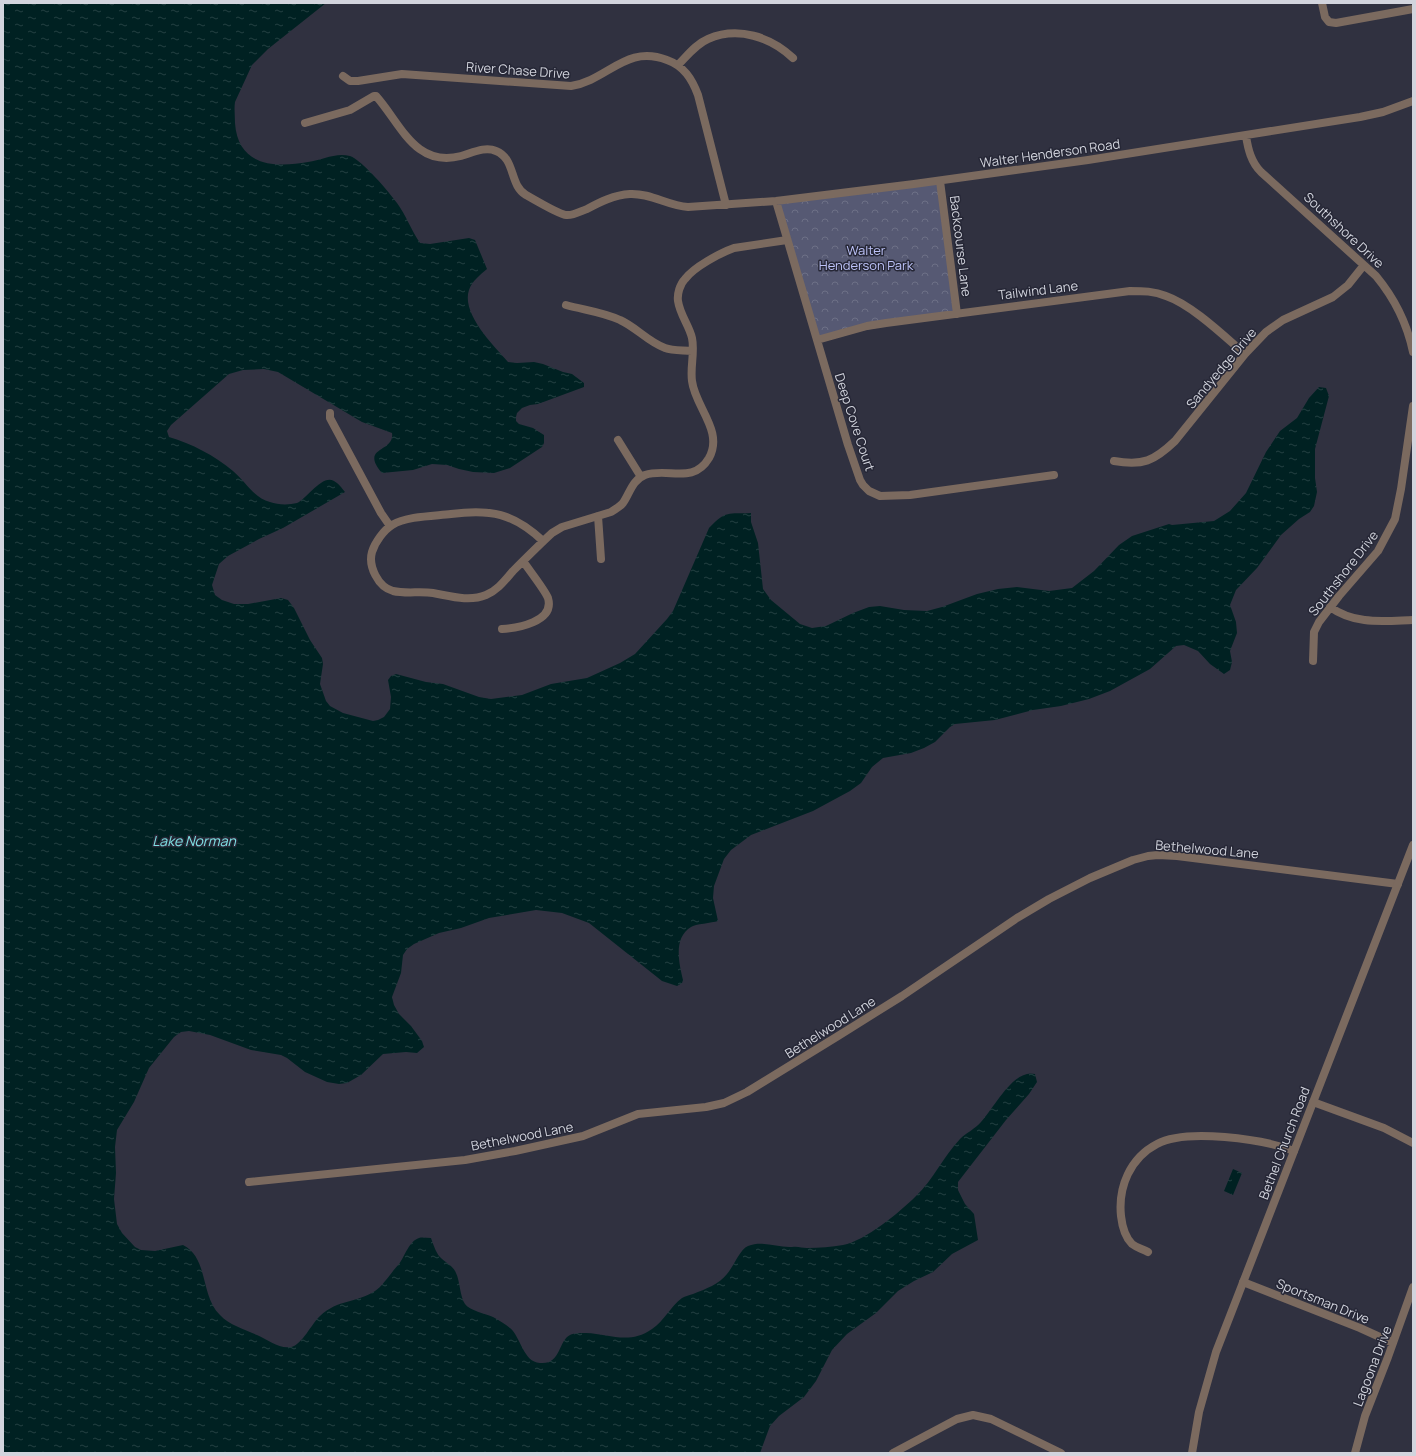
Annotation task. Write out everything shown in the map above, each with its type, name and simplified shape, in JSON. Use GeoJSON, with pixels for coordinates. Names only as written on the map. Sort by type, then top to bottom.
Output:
{"type":"FeatureCollection","features":[{"type":"Feature","properties":{"kind":"street"},"geometry":{"type":"LineString","coordinates":[[1322,3],[1325,17],[1329,22],[1336,23],[1413,9]]}},
{"type":"Feature","properties":{"kind":"street"},"geometry":{"type":"LineString","coordinates":[[678,65],[697,46],[708,39],[728,33],[758,36],[783,48],[793,58]]}},
{"type":"Feature","properties":{"kind":"street","name":"River Chase Drive"},"geometry":{"type":"LineString","coordinates":[[343,76],[350,81],[402,74],[571,86],[588,81],[618,64],[638,56],[646,55],[660,57],[678,65],[693,82],[698,95],[726,205]]}},
{"type":"Feature","properties":{"kind":"street","name":"Walter Henderson Road"},"geometry":{"type":"LineString","coordinates":[[305,123],[350,110],[376,96],[413,143],[428,154],[444,159],[462,156],[475,151],[496,151],[508,161],[518,187],[524,194],[564,215],[570,215],[578,213],[608,199],[628,194],[643,194],[669,204],[686,207],[726,205],[776,201],[1088,160],[1246,136],[1375,114],[1398,108],[1413,101]]}},
{"type":"Feature","properties":{"kind":"street","name":"Southshore Drive"},"geometry":{"type":"LineString","coordinates":[[1246,136],[1251,158],[1261,172],[1376,276],[1396,302],[1409,334],[1413,352]]}},
{"type":"Feature","properties":{"kind":"street","name":"Backcourse Lane"},"geometry":{"type":"LineString","coordinates":[[940,180],[957,314]]}},
{"type":"Feature","properties":{"kind":"street","name":"Deep Cove Court"},"geometry":{"type":"LineString","coordinates":[[776,201],[848,445],[863,485],[874,494],[880,496],[891,496],[910,495],[1054,475]]}},
{"type":"Feature","properties":{"kind":"street"},"geometry":{"type":"LineString","coordinates":[[543,541],[535,533],[519,522],[502,515],[488,512],[470,512],[413,518],[403,520],[390,526],[376,544],[371,559],[374,572],[378,580],[392,591],[431,593],[460,598],[480,597],[497,588],[552,533],[562,527],[618,508],[623,503],[634,484],[641,477],[652,474],[681,475],[695,471],[704,464],[712,450],[712,430],[699,404],[692,381],[692,338],[680,311],[678,294],[684,279],[726,251],[734,248],[787,240]]}},
{"type":"Feature","properties":{"kind":"street","name":"Sandyedge Drive"},"geometry":{"type":"LineString","coordinates":[[1114,461],[1134,464],[1159,455],[1175,441],[1259,338],[1273,326],[1324,302],[1340,292],[1364,265]]}},
{"type":"Feature","properties":{"kind":"street","name":"Tailwind Lane"},"geometry":{"type":"LineString","coordinates":[[817,340],[867,326],[1130,291],[1153,292],[1181,302],[1245,354]]}},
{"type":"Feature","properties":{"kind":"street"},"geometry":{"type":"LineString","coordinates":[[566,305],[618,319],[665,348],[692,351]]}},
{"type":"Feature","properties":{"kind":"street","name":"Southshore Drive"},"geometry":{"type":"LineString","coordinates":[[1313,661],[1314,632],[1319,622],[1330,607],[1371,561],[1384,542],[1395,520],[1410,447],[1413,406]]}},
{"type":"Feature","properties":{"kind":"street"},"geometry":{"type":"LineString","coordinates":[[330,413],[330,418],[381,513],[390,526]]}},
{"type":"Feature","properties":{"kind":"street"},"geometry":{"type":"LineString","coordinates":[[618,440],[641,477]]}},
{"type":"Feature","properties":{"kind":"street"},"geometry":{"type":"LineString","coordinates":[[598,516],[601,559]]}},
{"type":"Feature","properties":{"kind":"street"},"geometry":{"type":"LineString","coordinates":[[502,629],[513,629],[526,626],[538,620],[548,609],[548,599],[523,561]]}},
{"type":"Feature","properties":{"kind":"street"},"geometry":{"type":"LineString","coordinates":[[1330,607],[1344,616],[1356,620],[1413,620]]}},
{"type":"Feature","properties":{"kind":"street","name":"Bethel Church Road"},"geometry":{"type":"LineString","coordinates":[[1192,1453],[1194,1435],[1206,1385],[1216,1352],[1413,845]]}},
{"type":"Feature","properties":{"kind":"street","name":"Bethelwood Lane"},"geometry":{"type":"LineString","coordinates":[[249,1182],[473,1158],[542,1146],[583,1136],[638,1114],[706,1107],[724,1103],[747,1092],[892,1002],[1030,910],[1090,878],[1133,860],[1158,855],[1183,857],[1398,884]]}},
{"type":"Feature","properties":{"kind":"street"},"geometry":{"type":"LineString","coordinates":[[1313,1102],[1384,1128],[1413,1143]]}},
{"type":"Feature","properties":{"kind":"street"},"geometry":{"type":"LineString","coordinates":[[1148,1252],[1134,1245],[1128,1240],[1124,1231],[1120,1209],[1122,1192],[1126,1178],[1134,1164],[1147,1150],[1165,1140],[1193,1136],[1257,1141],[1294,1151]]}},
{"type":"Feature","properties":{"kind":"street","name":"Sportsman Drive"},"geometry":{"type":"LineString","coordinates":[[1243,1282],[1352,1325],[1393,1344]]}},
{"type":"Feature","properties":{"kind":"street","name":"Lagoona Drive"},"geometry":{"type":"LineString","coordinates":[[1355,1453],[1365,1416],[1410,1305],[1413,1288]]}},
{"type":"Feature","properties":{"kind":"street"},"geometry":{"type":"LineString","coordinates":[[893,1453],[957,1418],[972,1415],[991,1419],[1061,1453]]}},
{"type":"Feature","properties":{"kind":"green space","name":"Walter Henderson Park"},"geometry":{"type":"Polygon","coordinates":[[[940,181],[957,313],[817,339],[777,201],[940,181]]]}},
{"type":"Feature","properties":{"kind":"water","name":"Lake Norman"},"geometry":{"type":"Polygon","coordinates":[[[3,3],[326,3],[268,49],[252,65],[235,102],[235,123],[238,137],[243,148],[250,156],[271,164],[295,164],[340,155],[350,156],[361,163],[382,184],[403,212],[420,243],[430,244],[469,238],[475,240],[487,269],[476,278],[472,284],[469,290],[468,299],[474,319],[487,339],[508,362],[534,362],[543,364],[572,374],[584,383],[584,387],[538,404],[522,408],[517,413],[516,421],[519,424],[533,428],[544,435],[544,443],[542,447],[510,468],[494,473],[473,472],[447,465],[432,464],[413,470],[382,473],[374,458],[380,450],[388,444],[392,433],[362,422],[278,372],[264,369],[243,370],[229,374],[171,425],[167,431],[169,437],[186,443],[218,460],[233,471],[254,493],[264,500],[280,504],[297,503],[320,484],[329,480],[337,483],[345,492],[283,528],[228,556],[219,564],[212,585],[215,595],[222,600],[234,604],[248,604],[281,598],[288,600],[294,608],[310,640],[322,658],[323,664],[320,684],[326,701],[330,706],[343,713],[373,721],[384,717],[390,709],[391,697],[388,680],[391,676],[396,674],[426,682],[443,684],[479,697],[491,699],[522,695],[551,684],[587,678],[620,663],[635,654],[673,611],[709,528],[720,518],[732,513],[751,513],[751,522],[758,543],[763,589],[771,600],[800,624],[812,628],[826,626],[869,607],[880,606],[904,610],[927,611],[977,594],[998,589],[1017,587],[1049,591],[1072,588],[1094,571],[1119,545],[1132,536],[1169,524],[1214,521],[1230,511],[1246,493],[1266,452],[1280,431],[1297,418],[1309,398],[1319,387],[1326,388],[1329,396],[1315,449],[1315,478],[1317,492],[1314,506],[1310,512],[1299,519],[1281,535],[1257,568],[1236,590],[1230,605],[1236,622],[1237,633],[1230,651],[1232,662],[1230,670],[1224,674],[1210,664],[1198,651],[1184,645],[1176,646],[1150,669],[1110,691],[1089,699],[1061,706],[1033,710],[995,720],[955,724],[935,742],[924,748],[911,753],[883,758],[872,767],[861,783],[850,791],[813,811],[751,835],[731,850],[724,859],[714,886],[713,898],[718,921],[693,926],[685,932],[679,951],[683,980],[682,983],[677,986],[662,981],[589,923],[562,913],[536,910],[489,918],[461,928],[439,933],[414,944],[407,949],[403,955],[401,973],[392,997],[399,1014],[411,1026],[422,1041],[424,1047],[417,1053],[406,1052],[383,1054],[361,1075],[347,1083],[339,1084],[327,1082],[305,1072],[281,1055],[251,1050],[210,1035],[189,1031],[181,1032],[174,1037],[149,1068],[134,1102],[117,1130],[115,1147],[116,1173],[114,1199],[117,1224],[122,1233],[135,1247],[141,1250],[155,1251],[183,1245],[191,1251],[201,1268],[209,1298],[224,1319],[274,1344],[282,1347],[291,1347],[299,1342],[317,1319],[327,1311],[341,1304],[368,1295],[378,1289],[399,1264],[412,1242],[420,1238],[431,1238],[439,1256],[455,1270],[465,1304],[474,1310],[495,1318],[510,1328],[514,1332],[526,1354],[534,1362],[540,1363],[547,1363],[556,1357],[563,1342],[572,1334],[586,1333],[627,1338],[644,1334],[656,1326],[682,1298],[707,1288],[724,1278],[742,1251],[748,1246],[754,1244],[765,1244],[807,1248],[843,1245],[872,1232],[901,1210],[922,1190],[948,1153],[962,1137],[981,1122],[1012,1083],[1027,1074],[1035,1074],[1037,1082],[1029,1094],[1006,1120],[958,1182],[958,1190],[965,1204],[974,1214],[978,1240],[952,1254],[933,1272],[898,1291],[876,1313],[847,1334],[832,1350],[816,1381],[804,1397],[779,1416],[770,1426],[760,1453],[3,1453],[3,3]]]}},
{"type":"Feature","properties":{"kind":"water"},"geometry":{"type":"Polygon","coordinates":[[[1233,1169],[1242,1173],[1233,1195],[1224,1191],[1233,1169]]]}}]}
